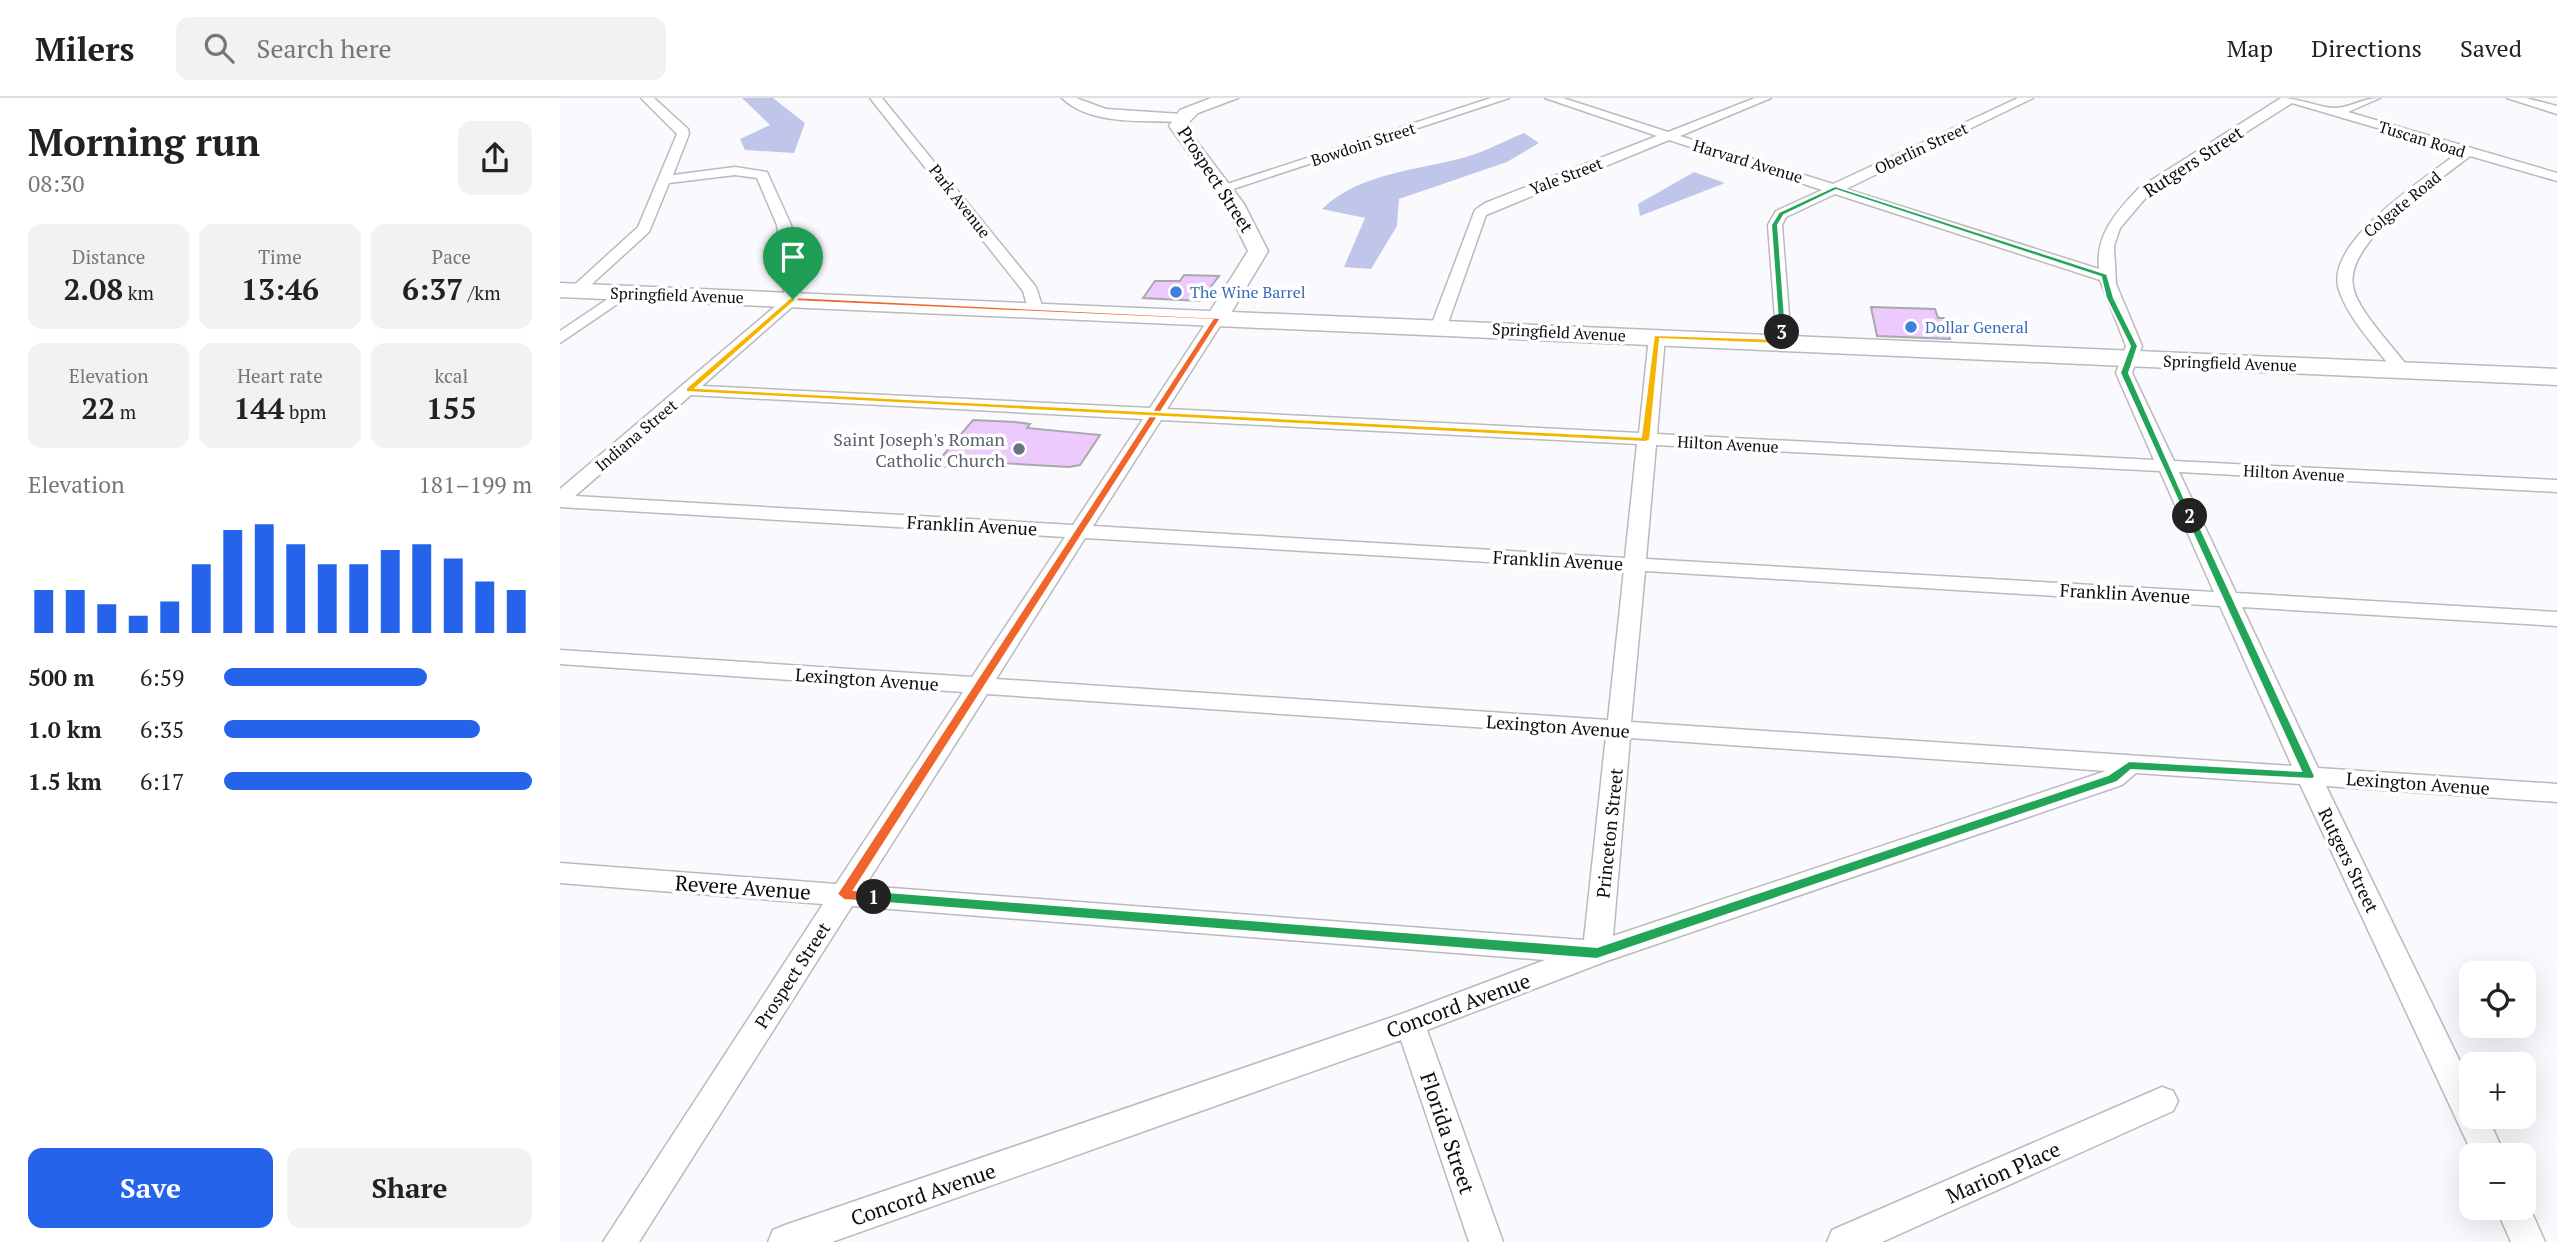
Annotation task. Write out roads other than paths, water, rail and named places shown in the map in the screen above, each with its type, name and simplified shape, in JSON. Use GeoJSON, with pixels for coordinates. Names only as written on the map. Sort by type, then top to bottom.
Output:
{"type":"FeatureCollection","features":[{"type":"Feature","properties":{"kind":"main road","name":"Springfield Avenue"},"geometry":{"type":"LineString","coordinates":[[568,291],[1439,326],[2557,377]]}},
{"type":"Feature","properties":{"kind":"street"},"geometry":{"type":"LineString","coordinates":[[568,291],[644,229],[665,180],[682,129],[647,98]]}},
{"type":"Feature","properties":{"kind":"street","name":"Park Avenue"},"geometry":{"type":"LineString","coordinates":[[876,98],[1031,290],[1035,309]]}},
{"type":"Feature","properties":{"kind":"street"},"geometry":{"type":"LineString","coordinates":[[1068,98],[1091,109],[1116,114],[1181,118]]}},
{"type":"Feature","properties":{"kind":"street","name":"Prospect Street"},"geometry":{"type":"LineString","coordinates":[[620,1242],[980,687],[1258,251],[1255,240],[1222,188],[1177,126],[1181,118],[1196,108],[1230,98]]}},
{"type":"Feature","properties":{"kind":"street","name":"Bowdoin Street"},"geometry":{"type":"LineString","coordinates":[[1222,188],[1503,98]]}},
{"type":"Feature","properties":{"kind":"street","name":"Harvard Avenue"},"geometry":{"type":"LineString","coordinates":[[1551,98],[2104,276]]}},
{"type":"Feature","properties":{"kind":"street","name":"Yale Street"},"geometry":{"type":"LineString","coordinates":[[1439,326],[1480,213],[1490,206],[1765,98]]}},
{"type":"Feature","properties":{"kind":"street","name":"Oberlin Street"},"geometry":{"type":"LineString","coordinates":[[1783,342],[1774,225],[1782,214],[2027,98]]}},
{"type":"Feature","properties":{"kind":"street","name":"Tuscan Road"},"geometry":{"type":"LineString","coordinates":[[2289,98],[2466,153],[2557,177]]}},
{"type":"Feature","properties":{"kind":"street","name":"Rutgers Street"},"geometry":{"type":"LineString","coordinates":[[2289,98],[2144,191],[2125,207],[2112,227],[2105,250],[2104,276],[2110,298],[2134,346],[2124,373],[2309,776],[2483,1143]]}},
{"type":"Feature","properties":{"kind":"street"},"geometry":{"type":"LineString","coordinates":[[2334,113],[2374,98]]}},
{"type":"Feature","properties":{"kind":"street"},"geometry":{"type":"LineString","coordinates":[[2513,98],[2557,110]]}},
{"type":"Feature","properties":{"kind":"street","name":"Colgate Road"},"geometry":{"type":"LineString","coordinates":[[2402,369],[2352,303],[2345,287],[2346,262],[2367,232],[2466,153]]}},
{"type":"Feature","properties":{"kind":"street"},"geometry":{"type":"LineString","coordinates":[[665,180],[735,171],[762,175],[784,225],[793,299]]}},
{"type":"Feature","properties":{"kind":"street"},"geometry":{"type":"LineString","coordinates":[[560,338],[624,293]]}},
{"type":"Feature","properties":{"kind":"street","name":"Indiana Street"},"geometry":{"type":"LineString","coordinates":[[560,500],[793,299]]}},
{"type":"Feature","properties":{"kind":"street","name":"Princeton Street"},"geometry":{"type":"LineString","coordinates":[[1597,953],[1657,337]]}},
{"type":"Feature","properties":{"kind":"street","name":"Hilton Avenue"},"geometry":{"type":"LineString","coordinates":[[689,390],[2557,486]]}},
{"type":"Feature","properties":{"kind":"street","name":"Franklin Avenue"},"geometry":{"type":"LineString","coordinates":[[560,500],[2557,619]]}},
{"type":"Feature","properties":{"kind":"street","name":"Lexington Avenue"},"geometry":{"type":"LineString","coordinates":[[560,657],[2557,793]]}},
{"type":"Feature","properties":{"kind":"street","name":"Concord Avenue"},"geometry":{"type":"LineString","coordinates":[[785,1242],[1410,1024],[1597,953],[2113,779],[2129,765]]}},
{"type":"Feature","properties":{"kind":"street","name":"Revere Avenue"},"geometry":{"type":"LineString","coordinates":[[560,873],[1597,953]]}},
{"type":"Feature","properties":{"kind":"street","name":"Florida Street"},"geometry":{"type":"LineString","coordinates":[[1410,1024],[1486,1242]]}},
{"type":"Feature","properties":{"kind":"street","name":"Marion Place"},"geometry":{"type":"LineString","coordinates":[[1856,1240],[2162,1101]]}},
{"type":"Feature","properties":{"kind":"street"},"geometry":{"type":"LineString","coordinates":[[2518,1220],[2528,1242]]}},
{"type":"Feature","properties":{"kind":"place","name":"The Wine Barrel"},"geometry":{"type":"Point","coordinates":[1176,292]}},
{"type":"Feature","properties":{"kind":"place","name":"Dollar General"},"geometry":{"type":"Point","coordinates":[1911,327]}},
{"type":"Feature","properties":{"kind":"place","name":"Saint Joseph's Roman Catholic Church"},"geometry":{"type":"Point","coordinates":[1019,449]}}]}
